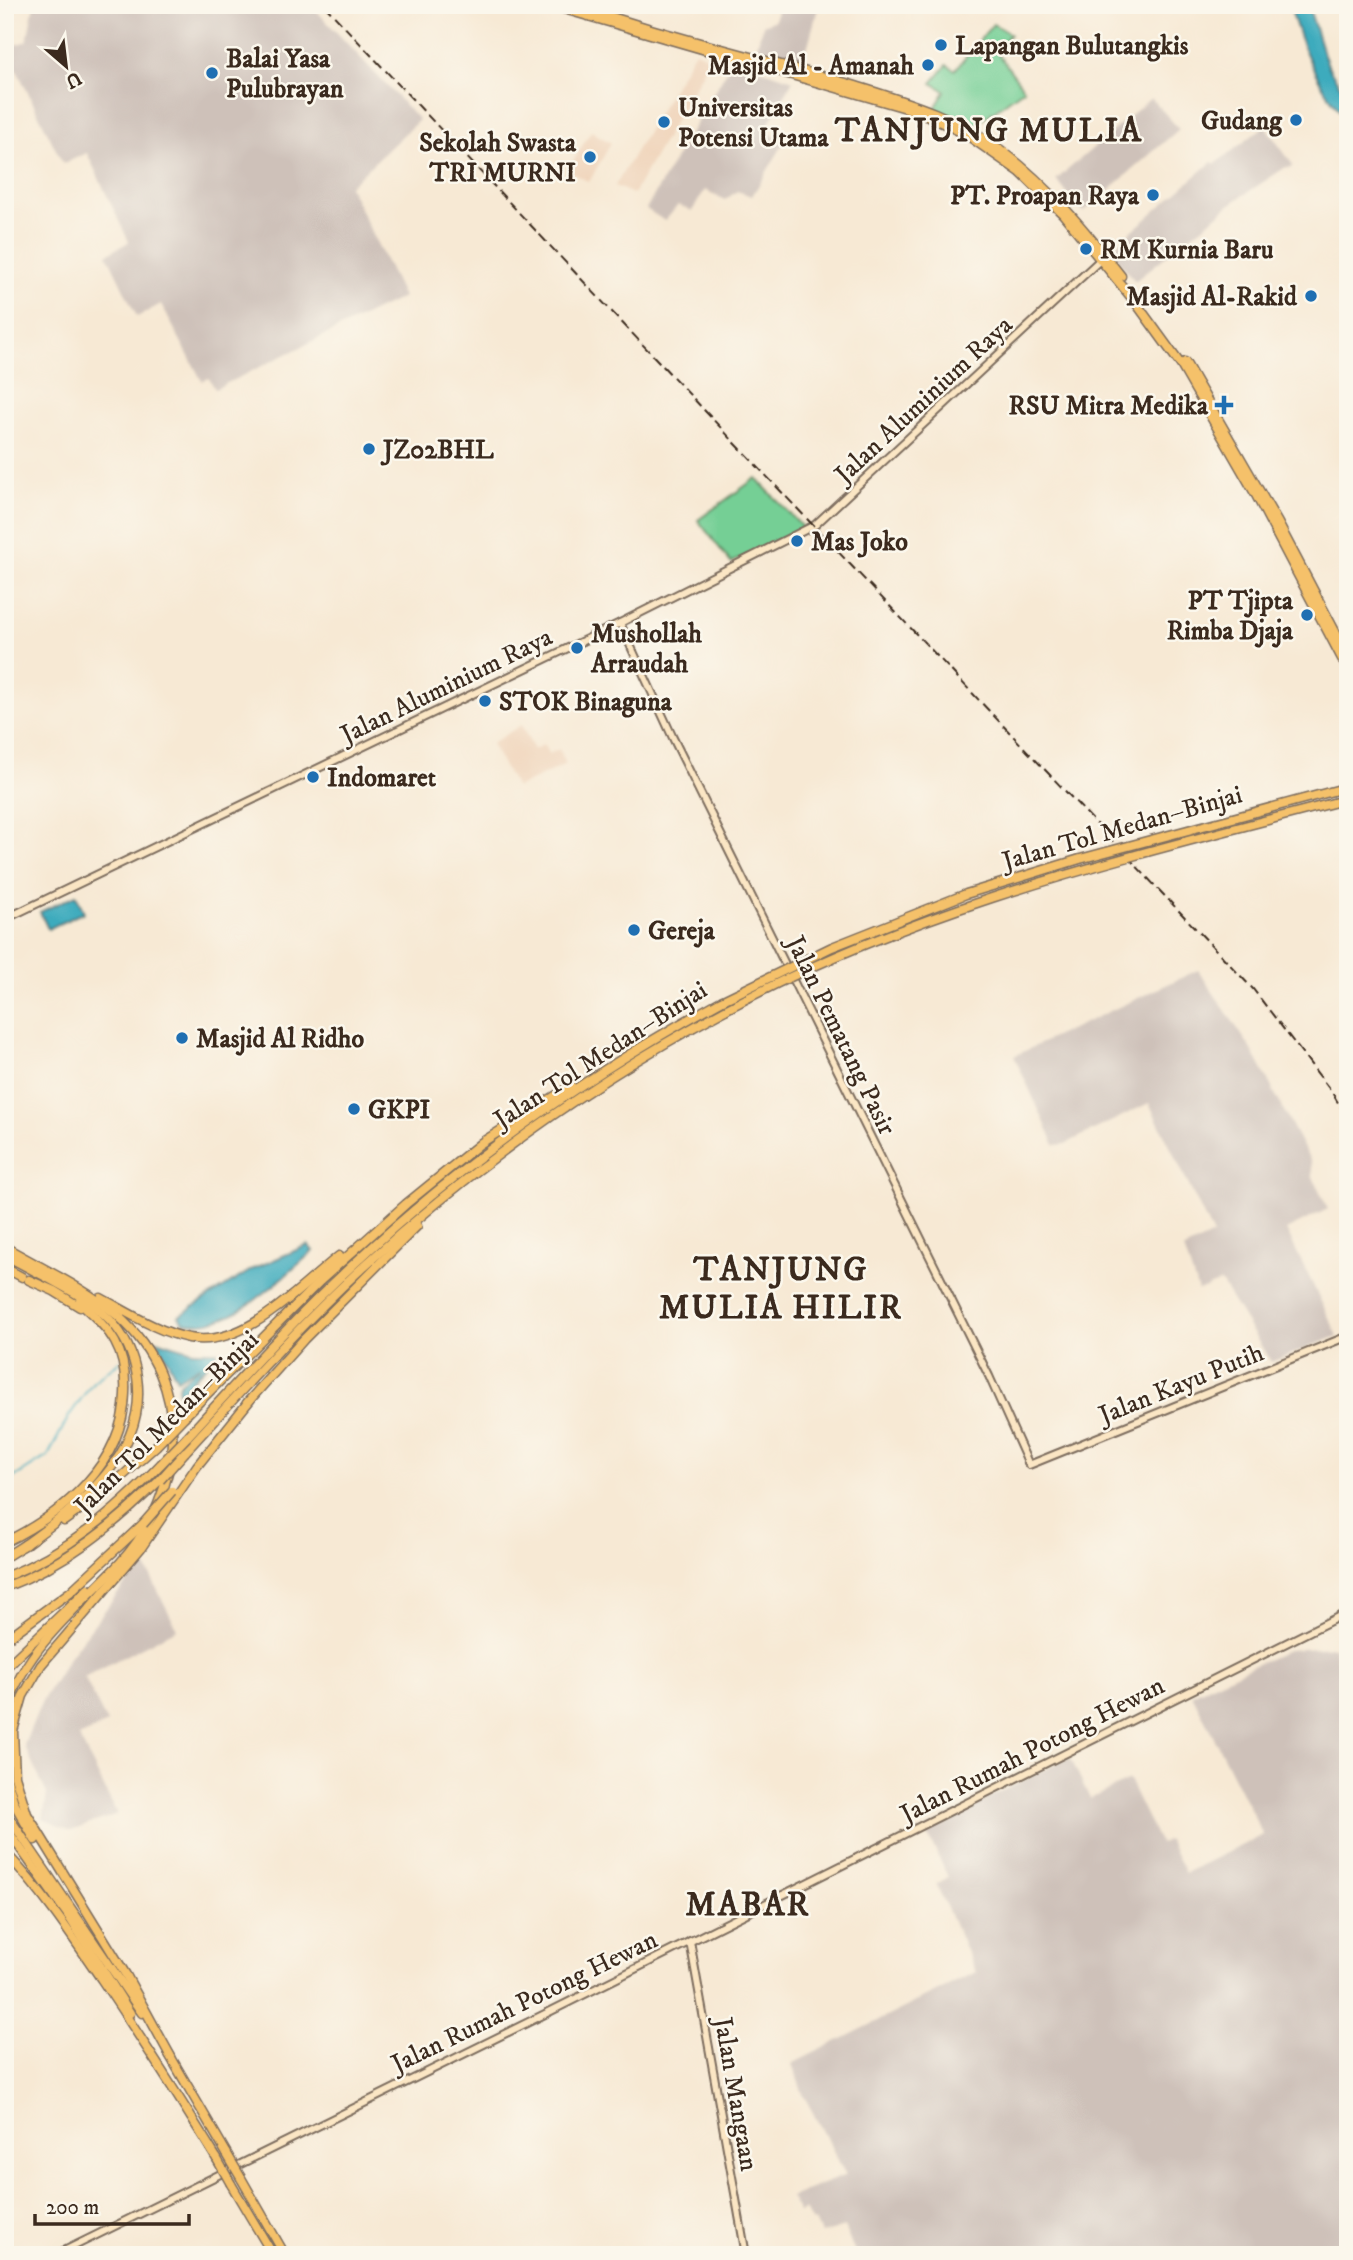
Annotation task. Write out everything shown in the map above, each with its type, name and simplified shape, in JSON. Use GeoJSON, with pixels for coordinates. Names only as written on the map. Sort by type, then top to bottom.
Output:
{"type":"FeatureCollection","features":[{"type":"Feature","properties":{"kind":"highway"},"geometry":{"type":"LineString","coordinates":[[550,5],[920,112],[967,135],[1020,172],[1103,257]]}},
{"type":"Feature","properties":{"kind":"highway"},"geometry":{"type":"LineString","coordinates":[[571,5],[670,35],[817,74],[929,110],[1000,149],[1035,178],[1071,213],[1181,356],[1348,670]]}},
{"type":"Feature","properties":{"kind":"highway"},"geometry":{"type":"LineString","coordinates":[[1208,406],[1278,523],[1348,656]]}},
{"type":"Feature","properties":{"kind":"highway","name":"Jalan Tol Medan–Binjai"},"geometry":{"type":"LineString","coordinates":[[5,1577],[46,1559],[80,1538],[116,1509],[323,1293],[428,1198],[555,1103],[683,1022],[832,947],[967,894],[1080,859],[1348,787]]}},
{"type":"Feature","properties":{"kind":"highway","name":"Jalan Tol Medan–Binjai"},"geometry":{"type":"LineString","coordinates":[[5,1587],[48,1568],[110,1526],[160,1480],[330,1298],[453,1190],[586,1092],[643,1056],[726,1010],[836,956],[968,904],[1084,869],[1348,799]]}},
{"type":"Feature","properties":{"kind":"highway"},"geometry":{"type":"LineString","coordinates":[[5,1247],[172,1333],[197,1339],[218,1338],[240,1331],[263,1317],[481,1143],[625,1053],[683,1022]]}},
{"type":"Feature","properties":{"kind":"highway"},"geometry":{"type":"LineString","coordinates":[[5,1640],[70,1592],[144,1526],[304,1339],[453,1190]]}},
{"type":"Feature","properties":{"kind":"highway"},"geometry":{"type":"LineString","coordinates":[[5,1558],[108,1489],[156,1446],[335,1266],[406,1204]]}},
{"type":"Feature","properties":{"kind":"highway"},"geometry":{"type":"LineString","coordinates":[[5,1255],[101,1312],[116,1327],[129,1349],[138,1392],[135,1421],[122,1452],[99,1482],[66,1513],[23,1546]]}},
{"type":"Feature","properties":{"kind":"highway"},"geometry":{"type":"LineString","coordinates":[[5,1268],[60,1294],[104,1327]]}},
{"type":"Feature","properties":{"kind":"highway"},"geometry":{"type":"LineString","coordinates":[[5,1542],[69,1500],[103,1463],[116,1437],[124,1410],[125,1379],[121,1354],[104,1327],[80,1303],[39,1275]]}},
{"type":"Feature","properties":{"kind":"highway"},"geometry":{"type":"LineString","coordinates":[[5,1668],[116,1563],[158,1506],[171,1465],[171,1420],[163,1382],[147,1352],[128,1326],[100,1302],[61,1278]]}},
{"type":"Feature","properties":{"kind":"highway"},"geometry":{"type":"LineString","coordinates":[[174,1494],[146,1541],[34,1675],[17,1713],[12,1742],[15,1776],[27,1814],[126,1975],[285,2255]]}},
{"type":"Feature","properties":{"kind":"highway"},"geometry":{"type":"LineString","coordinates":[[5,1718],[12,1695],[31,1659],[122,1561],[144,1526]]}},
{"type":"Feature","properties":{"kind":"highway"},"geometry":{"type":"LineString","coordinates":[[5,1772],[23,1822],[102,1936]]}},
{"type":"Feature","properties":{"kind":"highway"},"geometry":{"type":"LineString","coordinates":[[5,1804],[8,1816],[5,1833]]}},
{"type":"Feature","properties":{"kind":"highway"},"geometry":{"type":"LineString","coordinates":[[5,1812],[171,2057]]}},
{"type":"Feature","properties":{"kind":"highway"},"geometry":{"type":"LineString","coordinates":[[5,1827],[91,1950],[273,2255]]}},
{"type":"Feature","properties":{"kind":"highway"},"geometry":{"type":"LineString","coordinates":[[5,1852],[43,1896],[155,2058]]}},
{"type":"Feature","properties":{"kind":"street","name":"Jalan Aluminium Raya"},"geometry":{"type":"LineString","coordinates":[[5,919],[620,623],[815,525],[1103,257]]}},
{"type":"Feature","properties":{"kind":"street","name":"Jalan Pematang Pasir"},"geometry":{"type":"LineString","coordinates":[[620,623],[746,887],[989,1376],[1029,1465]]}},
{"type":"Feature","properties":{"kind":"street","name":"Jalan Kayu Putih"},"geometry":{"type":"LineString","coordinates":[[1029,1465],[1348,1336]]}},
{"type":"Feature","properties":{"kind":"street","name":"Jalan Rumah Potong Hewan"},"geometry":{"type":"LineString","coordinates":[[56,2255],[1348,1612]]}},
{"type":"Feature","properties":{"kind":"street","name":"Jalan Mangaan"},"geometry":{"type":"LineString","coordinates":[[690,1941],[746,2255]]}},
{"type":"Feature","properties":{"kind":"shaded area","name":"Balai Yasa Pulubrayan"},"geometry":{"type":"Polygon","coordinates":[[[34,5],[311,5],[419,120],[349,186],[403,297],[215,389],[209,378],[202,381],[161,304],[137,317],[107,254],[129,242],[87,153],[63,164],[6,48],[27,41],[34,5]]]}},
{"type":"Feature","properties":{"kind":"shaded area"},"geometry":{"type":"Polygon","coordinates":[[[778,5],[819,5],[803,63],[756,49],[763,25],[775,20],[778,5]]]}},
{"type":"Feature","properties":{"kind":"shaded area","name":"Universitas Potensi Utama"},"geometry":{"type":"Polygon","coordinates":[[[695,51],[711,58],[633,194],[615,186],[695,51]]]}},
{"type":"Feature","properties":{"kind":"shaded area"},"geometry":{"type":"Polygon","coordinates":[[[733,60],[793,80],[765,130],[784,143],[752,196],[737,191],[725,200],[705,190],[692,211],[678,205],[665,221],[646,209],[733,60]]]}},
{"type":"Feature","properties":{"kind":"shaded area"},"geometry":{"type":"Polygon","coordinates":[[[1151,98],[1179,129],[1084,212],[1056,180],[1151,98]]]}},
{"type":"Feature","properties":{"kind":"shaded area"},"geometry":{"type":"Polygon","coordinates":[[[1265,126],[1293,165],[1236,200],[1135,281],[1110,250],[1212,162],[1215,164],[1265,126]]]}},
{"type":"Feature","properties":{"kind":"shaded area","name":"Sekolah Swasta TRI MURNI"},"geometry":{"type":"Polygon","coordinates":[[[591,131],[611,143],[589,182],[568,170],[591,131]]]}},
{"type":"Feature","properties":{"kind":"shaded area"},"geometry":{"type":"Polygon","coordinates":[[[521,725],[534,750],[543,745],[549,754],[559,749],[566,764],[516,788],[491,744],[521,725]]]}},
{"type":"Feature","properties":{"kind":"shaded area"},"geometry":{"type":"Polygon","coordinates":[[[1198,970],[1252,1050],[1311,1162],[1313,1177],[1328,1209],[1286,1230],[1338,1336],[1271,1362],[1221,1282],[1198,1291],[1184,1249],[1213,1235],[1149,1103],[1065,1144],[1055,1145],[1014,1056],[1198,970]]]}},
{"type":"Feature","properties":{"kind":"shaded area"},"geometry":{"type":"Polygon","coordinates":[[[143,1561],[177,1629],[84,1677],[107,1723],[79,1737],[117,1814],[71,1831],[43,1819],[47,1794],[24,1745],[41,1703],[71,1654],[143,1561]]]}},
{"type":"Feature","properties":{"kind":"shaded area"},"geometry":{"type":"Polygon","coordinates":[[[1334,1647],[1343,1686],[1348,1685],[1348,2255],[856,2255],[844,2227],[821,2234],[815,2221],[812,2222],[805,2210],[799,2213],[790,2197],[846,2175],[803,2094],[792,2064],[976,1972],[936,1884],[948,1877],[925,1829],[1070,1757],[1090,1799],[1129,1780],[1160,1844],[1168,1840],[1185,1873],[1263,1835],[1192,1694],[1288,1650],[1334,1647]]]}},
{"type":"Feature","properties":{"kind":"green space"},"geometry":{"type":"Polygon","coordinates":[[[993,24],[1010,34],[996,51],[1024,89],[971,128],[934,110],[945,91],[932,83],[947,65],[955,70],[993,24]]]}},
{"type":"Feature","properties":{"kind":"green space"},"geometry":{"type":"Polygon","coordinates":[[[756,478],[803,528],[731,563],[698,520],[756,478]]]}},
{"type":"Feature","properties":{"kind":"water"},"geometry":{"type":"Polygon","coordinates":[[[1290,5],[1308,5],[1330,70],[1348,97],[1348,121],[1328,95],[1312,67],[1290,5]]]}},
{"type":"Feature","properties":{"kind":"water"},"geometry":{"type":"Polygon","coordinates":[[[76,895],[84,912],[48,929],[40,912],[76,895]]]}},
{"type":"Feature","properties":{"kind":"water"},"geometry":{"type":"Polygon","coordinates":[[[308,1245],[313,1251],[309,1255],[267,1291],[235,1313],[201,1323],[184,1322],[179,1316],[253,1269],[308,1245]]]}},
{"type":"Feature","properties":{"kind":"water"},"geometry":{"type":"Polygon","coordinates":[[[157,1340],[193,1351],[217,1351],[217,1354],[179,1394],[180,1383],[201,1365],[177,1379],[157,1340]]]}},
{"type":"Feature","properties":{"kind":"waterway"},"geometry":{"type":"LineString","coordinates":[[5,1483],[48,1456],[69,1416],[93,1382],[120,1361]]}},
{"type":"Feature","properties":{"kind":"railway"},"geometry":{"type":"LineString","coordinates":[[324,5],[1253,989],[1331,1091],[1348,1119]]}},
{"type":"Feature","properties":{"kind":"place","name":"Lapangan Bulutangkis"},"geometry":{"type":"Point","coordinates":[941,45]}},
{"type":"Feature","properties":{"kind":"place","name":"Masjid Al - Amanah"},"geometry":{"type":"Point","coordinates":[928,65]}},
{"type":"Feature","properties":{"kind":"place","name":"Balai Yasa Pulubrayan"},"geometry":{"type":"Point","coordinates":[212,73]}},
{"type":"Feature","properties":{"kind":"place","name":"Gudang"},"geometry":{"type":"Point","coordinates":[1296,120]}},
{"type":"Feature","properties":{"kind":"place","name":"Universitas Potensi Utama"},"geometry":{"type":"Point","coordinates":[664,122]}},
{"type":"Feature","properties":{"kind":"place","name":"Sekolah Swasta TRI MURNI"},"geometry":{"type":"Point","coordinates":[590,157]}},
{"type":"Feature","properties":{"kind":"place","name":"PT. Proapan Raya"},"geometry":{"type":"Point","coordinates":[1153,195]}},
{"type":"Feature","properties":{"kind":"place","name":"RM Kurnia Baru"},"geometry":{"type":"Point","coordinates":[1086,249]}},
{"type":"Feature","properties":{"kind":"place","name":"Masjid Al-Rakid"},"geometry":{"type":"Point","coordinates":[1311,296]}},
{"type":"Feature","properties":{"kind":"place","name":"RSU Mitra Medika"},"geometry":{"type":"Point","coordinates":[1224,405]}},
{"type":"Feature","properties":{"kind":"place","name":"JZ02BHL"},"geometry":{"type":"Point","coordinates":[369,449]}},
{"type":"Feature","properties":{"kind":"place","name":"Mas Joko"},"geometry":{"type":"Point","coordinates":[797,541]}},
{"type":"Feature","properties":{"kind":"place","name":"PT Tjipta Rimba Djaja"},"geometry":{"type":"Point","coordinates":[1307,615]}},
{"type":"Feature","properties":{"kind":"place","name":"Mushollah Arraudah"},"geometry":{"type":"Point","coordinates":[577,648]}},
{"type":"Feature","properties":{"kind":"place","name":"STOK Binaguna"},"geometry":{"type":"Point","coordinates":[485,701]}},
{"type":"Feature","properties":{"kind":"place","name":"Indomaret"},"geometry":{"type":"Point","coordinates":[313,777]}},
{"type":"Feature","properties":{"kind":"place","name":"Gereja"},"geometry":{"type":"Point","coordinates":[634,930]}},
{"type":"Feature","properties":{"kind":"place","name":"Masjid Al Ridho"},"geometry":{"type":"Point","coordinates":[182,1038]}},
{"type":"Feature","properties":{"kind":"place","name":"GKPI"},"geometry":{"type":"Point","coordinates":[354,1109]}},
{"type":"Feature","properties":{"kind":"district","name":"TANJUNG MULIA"},"geometry":{"type":"Point","coordinates":[989,129]}},
{"type":"Feature","properties":{"kind":"district","name":"TANJUNG MULIA HILIR"},"geometry":{"type":"Point","coordinates":[781,1287]}},
{"type":"Feature","properties":{"kind":"district","name":"MABAR"},"geometry":{"type":"Point","coordinates":[748,1903]}}]}
